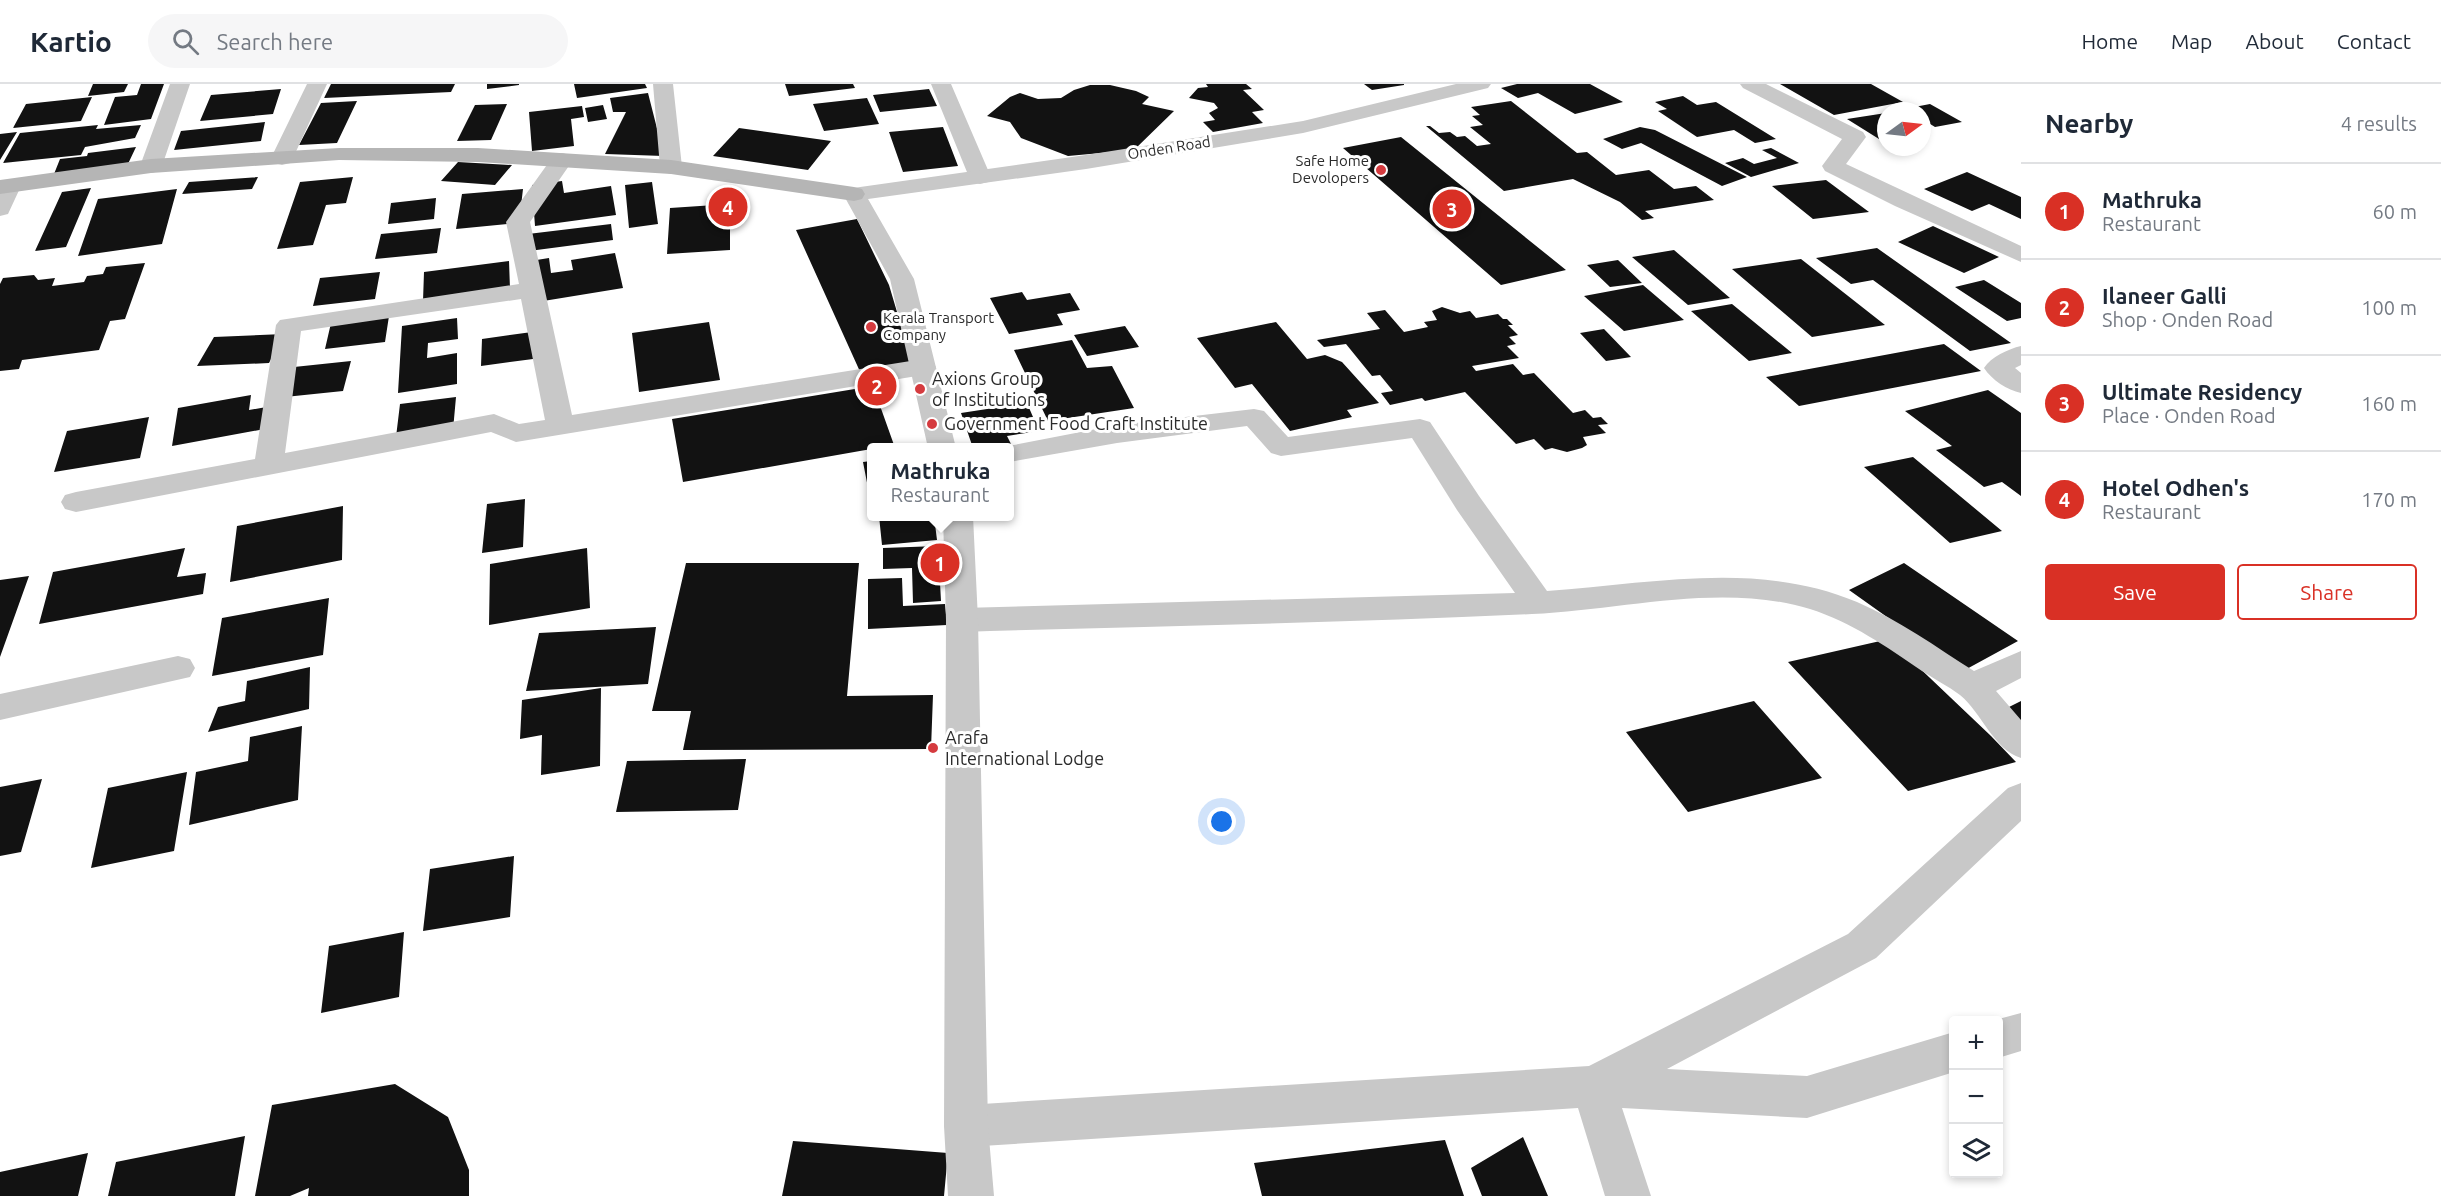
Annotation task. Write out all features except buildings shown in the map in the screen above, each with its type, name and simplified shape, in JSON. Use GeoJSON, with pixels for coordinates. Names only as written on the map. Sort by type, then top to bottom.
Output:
{"type":"FeatureCollection","features":[{"type":"Feature","properties":{"kind":"main road"},"geometry":{"type":"LineString","coordinates":[[5,186],[151,166],[339,154],[478,155],[670,167],[854,194]]}},
{"type":"Feature","properties":{"kind":"street"},"geometry":{"type":"LineString","coordinates":[[151,166],[180,84]]}},
{"type":"Feature","properties":{"kind":"street"},"geometry":{"type":"LineString","coordinates":[[282,158],[317,84]]}},
{"type":"Feature","properties":{"kind":"street"},"geometry":{"type":"LineString","coordinates":[[663,84],[670,167]]}},
{"type":"Feature","properties":{"kind":"street"},"geometry":{"type":"LineString","coordinates":[[941,84],[980,177]]}},
{"type":"Feature","properties":{"kind":"street","name":"Onden Road"},"geometry":{"type":"LineString","coordinates":[[854,194],[1303,127],[1481,84]]}},
{"type":"Feature","properties":{"kind":"street"},"geometry":{"type":"LineString","coordinates":[[1750,84],[1855,137],[1833,166],[2021,255]]}},
{"type":"Feature","properties":{"kind":"street"},"geometry":{"type":"LineString","coordinates":[[560,426],[518,222],[562,160]]}},
{"type":"Feature","properties":{"kind":"street"},"geometry":{"type":"LineString","coordinates":[[0,208],[5,186]]}},
{"type":"Feature","properties":{"kind":"street"},"geometry":{"type":"LineString","coordinates":[[854,194],[902,279],[941,443]]}},
{"type":"Feature","properties":{"kind":"street"},"geometry":{"type":"LineString","coordinates":[[269,465],[289,325],[532,290]]}},
{"type":"Feature","properties":{"kind":"street"},"geometry":{"type":"LineString","coordinates":[[2021,354],[1997,368],[2021,385]]}},
{"type":"Feature","properties":{"kind":"street"},"geometry":{"type":"LineString","coordinates":[[76,502],[494,423],[516,433],[923,367]]}},
{"type":"Feature","properties":{"kind":"street"},"geometry":{"type":"LineString","coordinates":[[1014,452],[1117,434],[1254,417],[1281,447],[1420,428],[1468,503],[1538,602]]}},
{"type":"Feature","properties":{"kind":"street"},"geometry":{"type":"LineString","coordinates":[[958,521],[962,620],[966,1126],[971,1196]]}},
{"type":"Feature","properties":{"kind":"street"},"geometry":{"type":"LineString","coordinates":[[962,620],[1538,602],[1680,588],[1755,589],[1800,595],[1835,606],[1874,624],[1973,687],[2021,744]]}},
{"type":"Feature","properties":{"kind":"street"},"geometry":{"type":"LineString","coordinates":[[1973,687],[2021,663]]}},
{"type":"Feature","properties":{"kind":"street"},"geometry":{"type":"LineString","coordinates":[[0,707],[178,668]]}},
{"type":"Feature","properties":{"kind":"street"},"geometry":{"type":"LineString","coordinates":[[1593,1086],[1862,946],[2021,798]]}},
{"type":"Feature","properties":{"kind":"street"},"geometry":{"type":"LineString","coordinates":[[2003,1037],[2021,1032]]}},
{"type":"Feature","properties":{"kind":"street"},"geometry":{"type":"LineString","coordinates":[[966,1126],[1593,1086],[1807,1096],[1949,1053]]}},
{"type":"Feature","properties":{"kind":"street"},"geometry":{"type":"LineString","coordinates":[[1593,1086],[1628,1196]]}},
{"type":"Feature","properties":{"kind":"place","name":"Safe Home Devolopers"},"geometry":{"type":"Point","coordinates":[1381,170]}},
{"type":"Feature","properties":{"kind":"place","name":"Hotel Odhen's"},"geometry":{"type":"Point","coordinates":[728,207]}},
{"type":"Feature","properties":{"kind":"place","name":"Ultimate Residency"},"geometry":{"type":"Point","coordinates":[1452,209]}},
{"type":"Feature","properties":{"kind":"place","name":"Kerala Transport Company"},"geometry":{"type":"Point","coordinates":[871,327]}},
{"type":"Feature","properties":{"kind":"place","name":"Ilaneer Galli"},"geometry":{"type":"Point","coordinates":[877,386]}},
{"type":"Feature","properties":{"kind":"place","name":"Axions Group of Institutions"},"geometry":{"type":"Point","coordinates":[920,389]}},
{"type":"Feature","properties":{"kind":"place","name":"Government Food Craft Institute"},"geometry":{"type":"Point","coordinates":[932,424]}},
{"type":"Feature","properties":{"kind":"place","name":"Mathruka"},"geometry":{"type":"Point","coordinates":[940,563]}},
{"type":"Feature","properties":{"kind":"place","name":"Arafa International Lodge"},"geometry":{"type":"Point","coordinates":[933,748]}}]}
